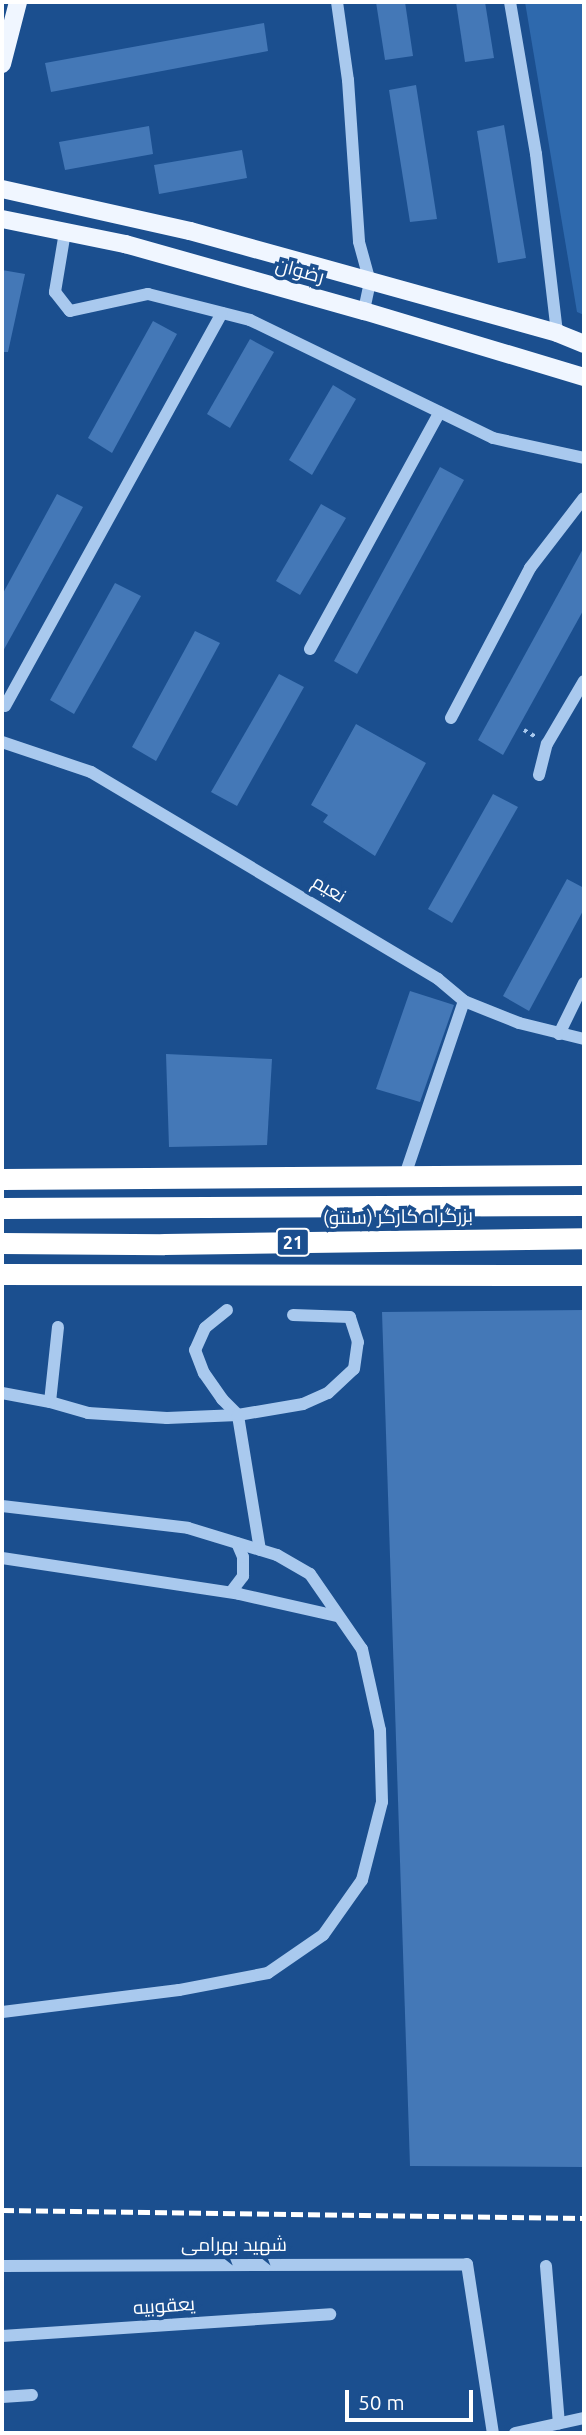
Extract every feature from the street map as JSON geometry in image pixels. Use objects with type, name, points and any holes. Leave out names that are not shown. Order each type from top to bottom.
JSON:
[{"type":"highway","points":[[2,1179],[584,1175]]},
{"type":"highway","name":"بزرگراه کارگر (سنتو)","points":[[2,1208],[584,1205]]},
{"type":"highway","name":"بزرگراه کارگر (سنتو)","points":[[2,1243],[164,1244],[584,1238]]},
{"type":"highway","points":[[2,1274],[387,1277],[584,1275]]},
{"type":"main road","points":[[2,64],[18,2]]},
{"type":"main road","name":"رضوان","points":[[2,189],[190,232],[557,333],[584,344]]},
{"type":"main road","name":"رضوان","points":[[2,219],[125,244],[364,311],[584,377]]},
{"type":"street","points":[[337,2],[348,80],[359,242],[370,282],[364,311]]},
{"type":"street","points":[[510,2],[536,154],[557,333]]},
{"type":"street","points":[[65,232],[55,292],[70,311],[148,295],[250,320],[493,438],[584,458]]},
{"type":"street","points":[[5,706],[222,313]]},
{"type":"street","points":[[310,649],[440,412]]},
{"type":"street","points":[[451,718],[530,568],[584,498]]},
{"type":"street","points":[[539,775],[547,744],[584,681]]},
{"type":"street","name":"نعیم","points":[[2,743],[91,772],[416,965],[464,1001]]},
{"type":"street","points":[[559,1034],[584,983]]},
{"type":"street","points":[[405,1175],[464,1001],[559,1034],[584,1039]]},
{"type":"street","points":[[227,1310],[205,1328],[195,1350],[204,1373],[222,1399],[238,1415],[260,1550]]},
{"type":"street","points":[[2,1392],[88,1413],[167,1419],[238,1415],[303,1404],[328,1393],[354,1369],[358,1342],[350,1317],[293,1315]]},
{"type":"street","points":[[50,1402],[58,1327]]},
{"type":"street","points":[[2,1506],[188,1528],[277,1555],[310,1574],[362,1649],[380,1730],[382,1802],[362,1880],[323,1935],[268,1973],[179,1990],[2,2012]]},
{"type":"street","points":[[230,1592],[243,1576],[243,1557],[237,1543]]},
{"type":"street","points":[[2,1558],[230,1592],[337,1616]]},
{"type":"street","name":"شهید بهرامی","points":[[2,2266],[467,2263],[493,2433]]},
{"type":"street","points":[[546,2266],[559,2423]]},
{"type":"street","name":"یعقوبیه","points":[[2,2336],[330,2314]]},
{"type":"street","points":[[2,2397],[32,2395]]},
{"type":"street","points":[[515,2433],[584,2418]]},
{"type":"shaded area","points":[[525,2],[584,2],[584,315],[577,312]]},
{"type":"building","points":[[376,2],[405,2],[413,56],[385,60]]},
{"type":"building","points":[[456,2],[485,2],[494,58],[465,62]]},
{"type":"building","points":[[264,23],[268,51],[51,92],[45,63]]},
{"type":"building","points":[[416,85],[437,219],[410,222],[389,90]]},
{"type":"building","points":[[504,125],[526,258],[498,263],[477,131]]},
{"type":"building","points":[[149,126],[153,154],[65,170],[59,142]]},
{"type":"building","points":[[242,150],[247,178],[159,194],[154,165]]},
{"type":"building","points":[[2,270],[25,274],[8,352],[2,352]]},
{"type":"building","points":[[153,321],[177,334],[112,453],[88,438]]},
{"type":"building","points":[[250,339],[274,352],[230,428],[207,414]]},
{"type":"building","points":[[333,385],[356,399],[312,475],[289,460]]},
{"type":"building","points":[[440,467],[464,480],[357,674],[334,661]]},
{"type":"building","points":[[57,494],[83,507],[2,653],[2,595]]},
{"type":"building","points":[[321,504],[346,518],[300,595],[276,581]]},
{"type":"building","points":[[584,547],[584,609],[503,755],[478,740]]},
{"type":"building","points":[[115,583],[141,596],[74,714],[50,700]]},
{"type":"building","points":[[195,631],[220,643],[156,761],[132,747]]},
{"type":"building","points":[[279,674],[304,687],[237,806],[211,792]]},
{"type":"building","points":[[356,724],[426,763],[375,856],[323,822],[328,815],[311,805]]},
{"type":"building","points":[[493,794],[518,807],[452,923],[428,909]]},
{"type":"building","points":[[567,879],[584,888],[584,909],[529,1011],[503,996]]},
{"type":"building","points":[[410,991],[454,1005],[420,1102],[376,1089]]},
{"type":"building","points":[[166,1054],[272,1059],[267,1145],[169,1147]]},
{"type":"building","points":[[584,1310],[584,2167],[410,2166],[382,1312]]},
{"type":"railway","points":[[2,2210],[584,2218]]}]
